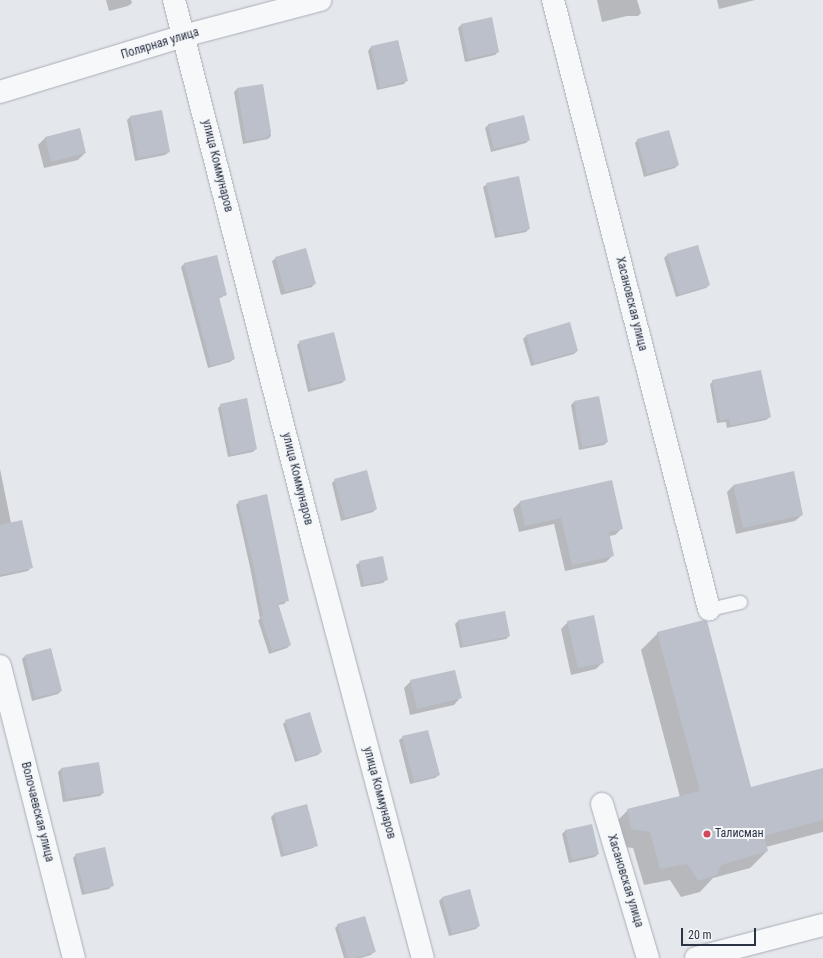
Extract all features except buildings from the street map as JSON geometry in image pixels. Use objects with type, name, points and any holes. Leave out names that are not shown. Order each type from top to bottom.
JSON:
[{"type":"street","name":"улица Коммунаров","points":[[174,0],[311,534],[423,958]]},
{"type":"street","name":"Полярная улица","points":[[0,92],[183,36],[320,0]]},
{"type":"street","name":"Хасановская улица","points":[[553,0],[709,609]]},
{"type":"street","name":"Волочаевская улица","points":[[0,666],[74,958]]},
{"type":"street","name":"Хасановская улица","points":[[602,804],[648,958]]},
{"type":"street","points":[[696,958],[718,955],[823,925]]},
{"type":"lane","points":[[709,609],[740,602]]},
{"type":"place","name":"Талисман","points":[[707,834]]}]
